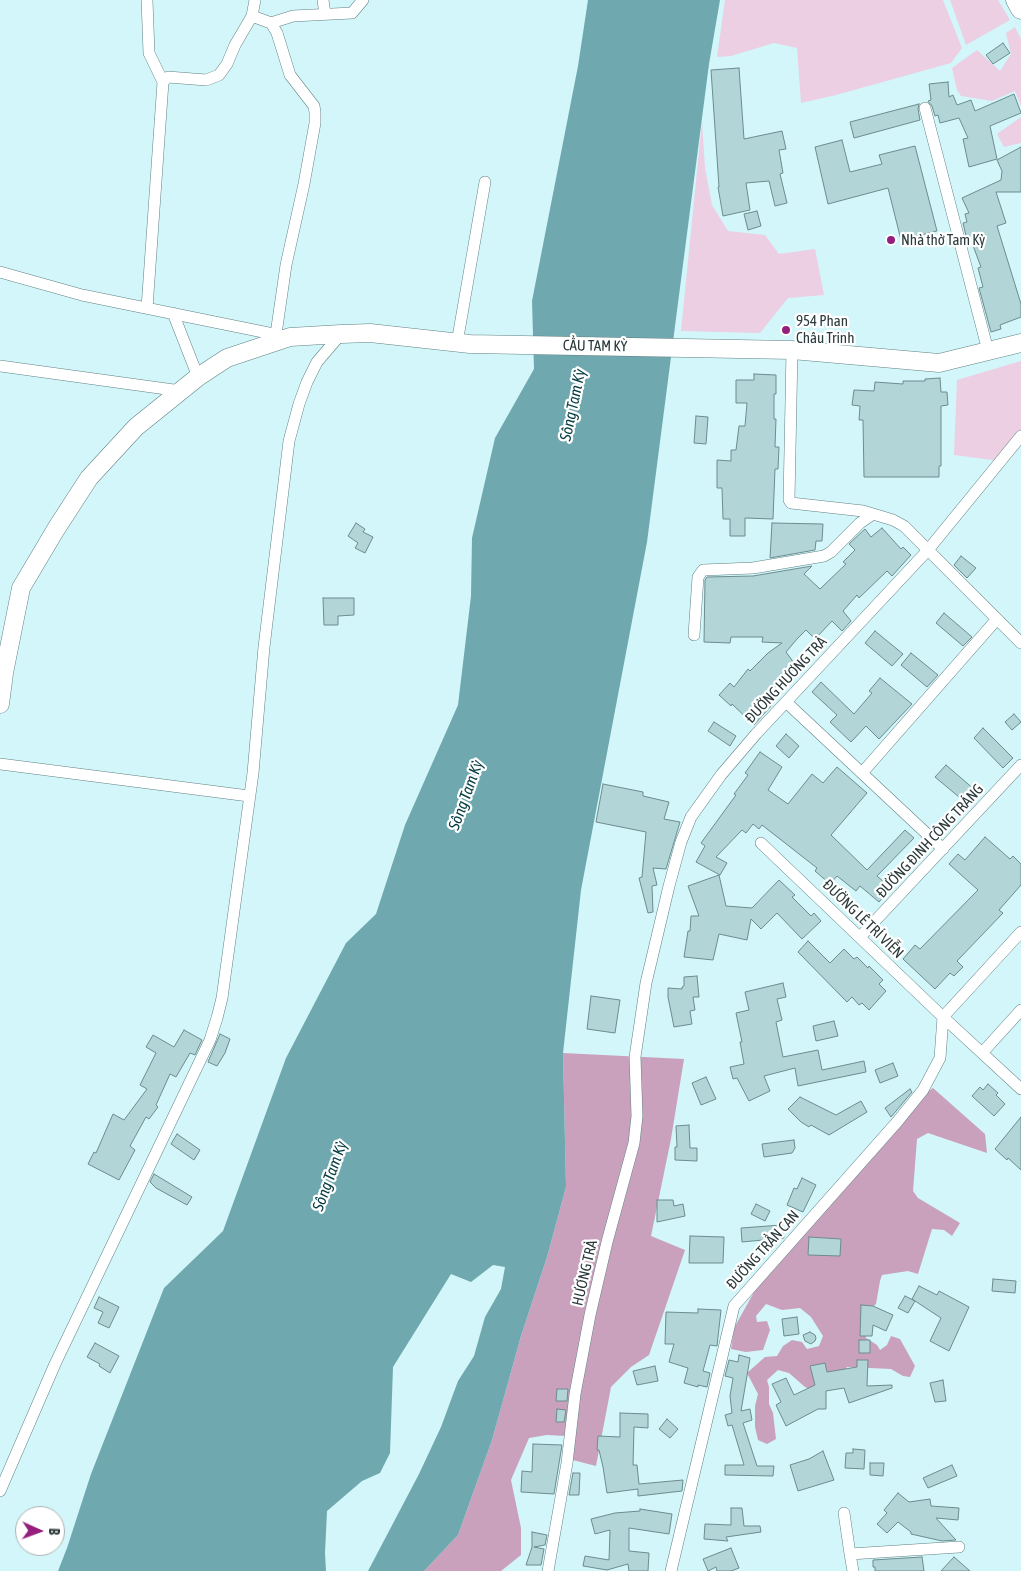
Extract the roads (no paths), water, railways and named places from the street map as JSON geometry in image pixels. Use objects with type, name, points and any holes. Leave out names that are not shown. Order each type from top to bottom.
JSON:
[{"type":"highway","points":[[1016,0],[1021,9]]},
{"type":"main road","name":"CẦU TAM KỲ","points":[[0,704],[4,673],[21,588],[89,478],[136,427],[198,377],[227,358],[283,336],[370,333],[463,344],[792,350],[939,363],[1021,343]]},
{"type":"street","points":[[147,0],[149,53],[163,82],[147,308]]},
{"type":"street","points":[[163,82],[168,76],[206,80],[219,75],[227,64],[235,45],[252,16],[255,0]]},
{"type":"street","points":[[323,0],[325,14]]},
{"type":"street","points":[[252,16],[271,23],[293,16],[352,13],[363,0]]},
{"type":"street","points":[[0,272],[82,295],[283,336],[286,265],[316,123],[314,106],[290,75],[277,33],[271,23]]},
{"type":"street","points":[[925,108],[988,350]]},
{"type":"street","points":[[463,344],[486,182]]},
{"type":"street","points":[[173,313],[198,377]]},
{"type":"street","points":[[0,1491],[55,1364],[210,1040],[222,998],[253,773],[264,647],[288,441],[307,382],[317,362],[341,334]]},
{"type":"street","points":[[792,350],[789,500],[793,505],[832,507],[872,514],[893,520],[904,526],[1021,643]]},
{"type":"street","points":[[0,366],[181,391]]},
{"type":"street","name":"ĐƯỜNG HƯƠNG TRÀ","points":[[646,983],[669,886],[681,842],[691,817],[721,775],[786,702],[928,550],[1021,436]]},
{"type":"street","points":[[694,635],[698,577],[703,570],[753,568],[824,556],[831,552],[860,523],[872,514]]},
{"type":"street","points":[[862,773],[998,619]]},
{"type":"street","points":[[786,702],[943,849]]},
{"type":"street","points":[[0,764],[249,796]]},
{"type":"street","name":"ĐƯỜNG ĐINH CÔNG TRÁNG","points":[[860,938],[1021,765]]},
{"type":"street","name":"ĐƯỜNG LÊ TRÍ VIỄN","points":[[762,842],[860,938],[1021,1089]]},
{"type":"street","points":[[943,1017],[1021,932]]},
{"type":"street","name":"HƯƠNG TRÀ","points":[[548,1571],[567,1463],[575,1394],[590,1315],[635,1137],[637,1116],[635,1057],[646,983]]},
{"type":"street","points":[[982,1053],[1021,1010]]},
{"type":"street","name":"ĐƯỜNG TRẦN CAN","points":[[671,1571],[734,1306],[897,1122],[923,1090],[940,1058],[943,1017]]},
{"type":"street","points":[[844,1512],[853,1571]]},
{"type":"street","points":[[850,1554],[958,1547]]},
{"type":"water","name":"Sông Tam Kỳ","points":[[588,0],[720,0],[709,64],[647,542],[581,890],[563,1053],[566,1187],[492,1440],[458,1535],[424,1571],[368,1571],[419,1474],[441,1427],[458,1381],[474,1356],[485,1317],[501,1289],[505,1267],[493,1265],[471,1282],[451,1274],[393,1367],[390,1453],[380,1473],[362,1481],[327,1511],[326,1571],[58,1571],[65,1556],[91,1474],[164,1288],[223,1231],[286,1058],[346,943],[376,914],[405,825],[458,705],[471,596],[472,538],[495,438],[534,369],[532,301],[578,66]]},
{"type":"place","name":"Nhà thờ Tam Kỳ","points":[[891,240]]},
{"type":"place","name":"954 Phan Châu Trinh","points":[[786,330]]}]
